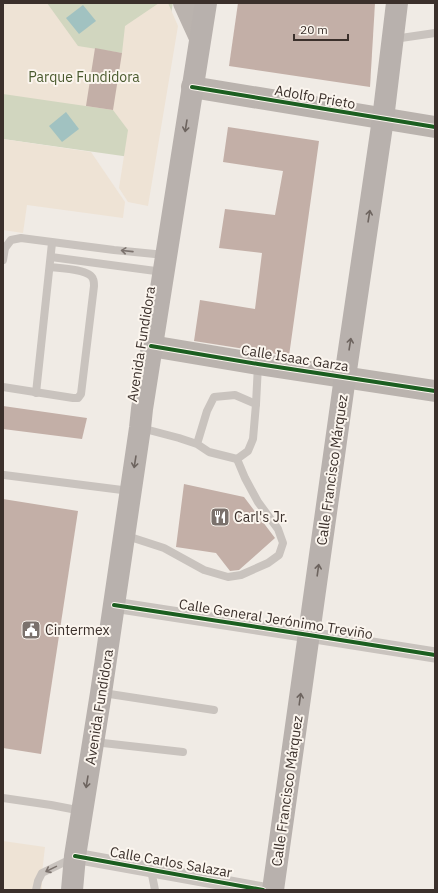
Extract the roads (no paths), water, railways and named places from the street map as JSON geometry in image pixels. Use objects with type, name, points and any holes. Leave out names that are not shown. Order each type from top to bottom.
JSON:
[{"type":"main road","name":"Avenida Fundidora","points":[[72,890],[75,856],[94,742],[151,346],[206,3]]},
{"type":"main road","name":"Calle Francisco Márquez","points":[[273,890],[383,119],[397,3]]},
{"type":"street","points":[[184,3],[200,38]]},
{"type":"street","name":"Adolfo Prieto","points":[[192,87],[435,127]]},
{"type":"street","name":"Calle Isaac Garza","points":[[151,346],[435,391]]},
{"type":"street","name":"Calle General Jerónimo Treviño","points":[[114,605],[435,655]]},
{"type":"street","name":"Calle Carlos Salazar","points":[[75,856],[263,890]]},
{"type":"lane","points":[[393,40],[435,33]]},
{"type":"lane","points":[[3,260],[5,248],[11,240],[21,238],[164,264]]},
{"type":"lane","points":[[36,393],[52,243]]},
{"type":"lane","points":[[51,257],[164,264]]},
{"type":"lane","points":[[3,387],[73,398],[78,398],[81,394],[94,286],[93,279],[89,274],[81,271],[50,267]]},
{"type":"lane","points":[[237,459],[248,451],[253,439],[258,364]]},
{"type":"lane","points":[[197,444],[207,411],[214,397],[235,395],[256,404]]},
{"type":"lane","points":[[140,428],[179,438],[197,444],[209,452],[237,459]]},
{"type":"lane","points":[[124,535],[164,548],[204,570],[228,577],[241,574],[268,563],[279,555],[283,543],[278,529],[258,502],[237,459]]},
{"type":"lane","points":[[4,474],[130,492]]},
{"type":"lane","points":[[101,693],[214,710]]},
{"type":"lane","points":[[94,742],[183,752]]},
{"type":"lane","points":[[3,798],[83,811]]},
{"type":"lane","points":[[36,890],[42,873],[75,856]]},
{"type":"lane","points":[[151,870],[156,890]]},
{"type":"water","points":[[83,5],[96,21],[79,34],[66,18]]},
{"type":"water","points":[[66,112],[79,129],[62,142],[49,126]]},
{"type":"place","name":"Carl's Jr.","points":[[220,517]]},
{"type":"place","name":"Cintermex","points":[[31,630]]},
{"type":"park label","name":"Parque Fundidora","points":[[84,77]]}]
